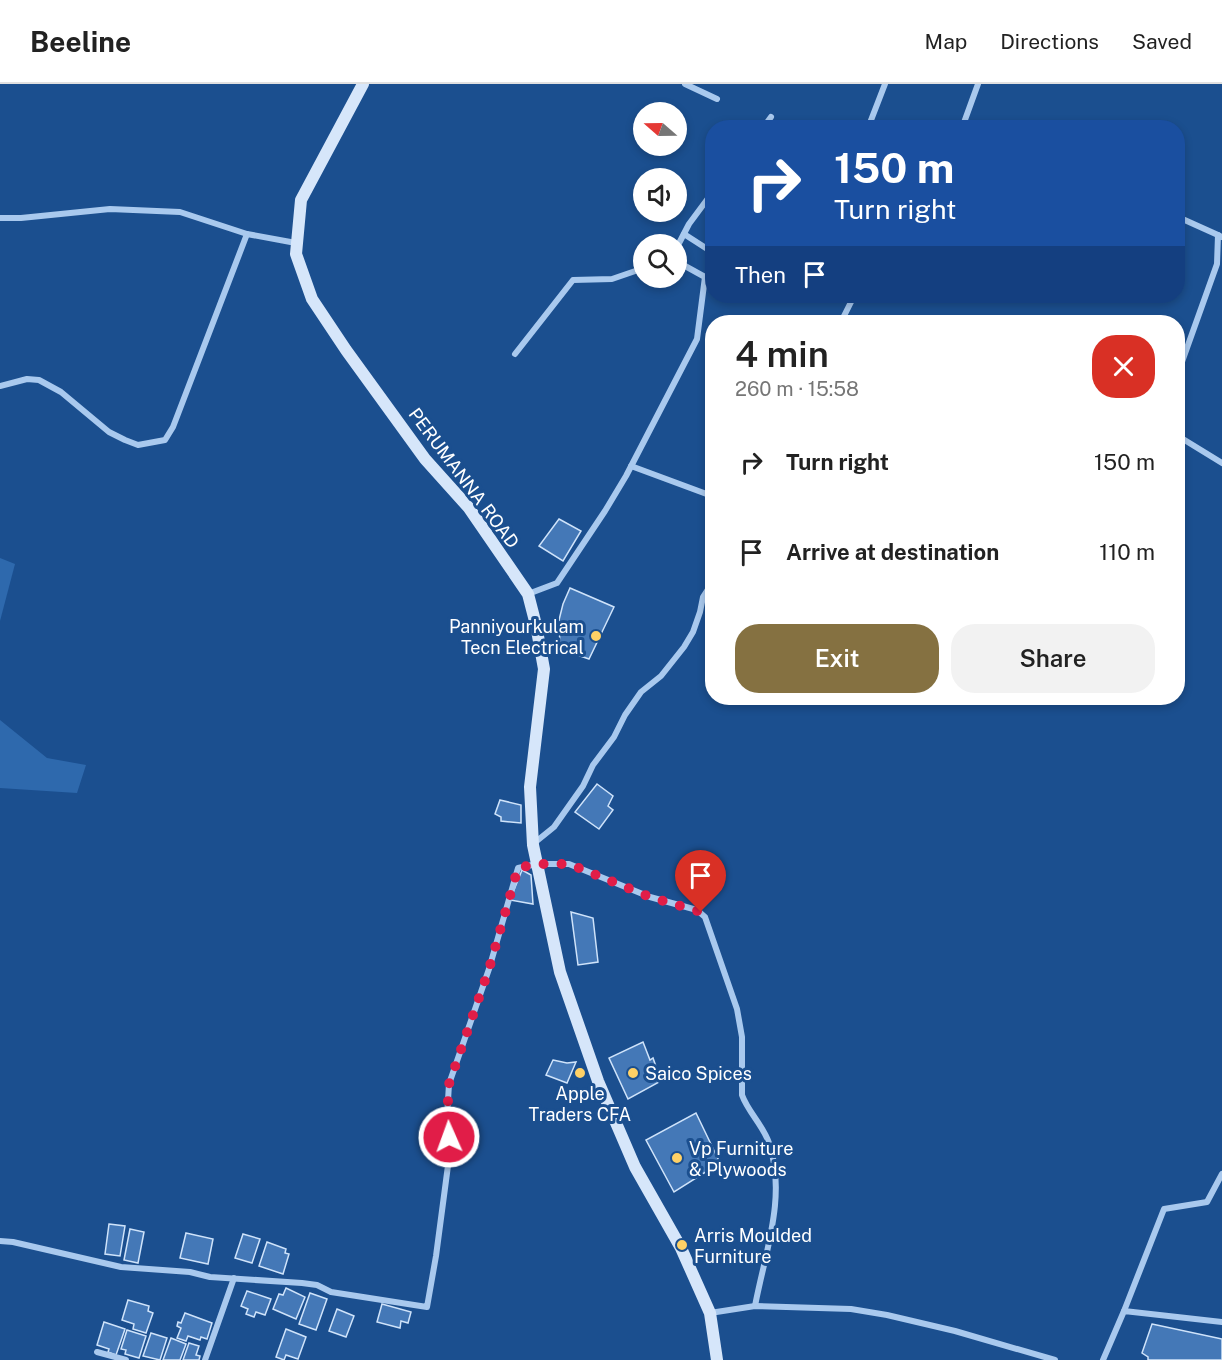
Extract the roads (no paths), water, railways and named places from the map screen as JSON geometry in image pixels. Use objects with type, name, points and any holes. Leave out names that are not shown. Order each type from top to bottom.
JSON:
[{"type":"main road","name":"PERUMANNA ROAD","points":[[363,84],[301,200],[296,254],[312,299],[414,444],[469,508],[528,594],[544,669],[530,787],[533,845],[560,972],[597,1081],[635,1167],[681,1248],[710,1313],[717,1360]]},
{"type":"street","points":[[685,84],[717,99]]},
{"type":"street","points":[[871,120],[885,84]]},
{"type":"street","points":[[965,120],[978,84]]},
{"type":"street","points":[[684,234],[705,202]]},
{"type":"street","points":[[0,218],[21,218],[110,208],[180,212],[247,234],[296,243]]},
{"type":"street","points":[[1185,221],[1220,236],[1217,264],[1185,353]]},
{"type":"street","points":[[0,386],[27,378],[39,380],[61,392],[109,432],[125,440],[138,445],[165,440],[173,428],[247,234]]},
{"type":"street","points":[[687,236],[705,248]]},
{"type":"street","points":[[528,594],[557,583],[605,511],[697,339],[705,277],[687,267]]},
{"type":"street","points":[[515,354],[573,280],[612,279],[633,272]]},
{"type":"street","points":[[1185,440],[1222,464]]},
{"type":"street","points":[[631,466],[705,493]]},
{"type":"street","points":[[533,845],[554,827],[583,786],[593,765],[614,737],[625,715],[641,692],[661,676],[684,647],[693,632],[705,594]]},
{"type":"street","points":[[0,1241],[13,1242],[121,1268],[302,1282],[317,1285],[331,1292],[427,1307],[449,1158],[447,1117],[449,1084],[489,969],[518,868],[537,864],[569,864],[650,897],[697,910],[705,917],[737,1009],[742,1037],[742,1095],[745,1104],[768,1139],[775,1161],[777,1178],[771,1236],[755,1306]]},
{"type":"street","points":[[1103,1360],[1164,1209],[1207,1202],[1222,1174]]},
{"type":"street","points":[[205,1360],[234,1278]]},
{"type":"street","points":[[710,1313],[755,1306],[850,1309],[955,1331],[1055,1360]]},
{"type":"street","points":[[1124,1311],[1222,1322]]},
{"type":"street","points":[[97,1352],[126,1360]]},
{"type":"place","name":"Panniyourkulam Tecn Electrical","points":[[596,636]]},
{"type":"place","name":"Apple Traders CFA","points":[[580,1073]]},
{"type":"place","name":"Saico Spices","points":[[633,1073]]},
{"type":"place","name":"Vp Furniture & Plywoods","points":[[677,1158]]},
{"type":"place","name":"Arris Moulded Furniture","points":[[682,1245]]}]
